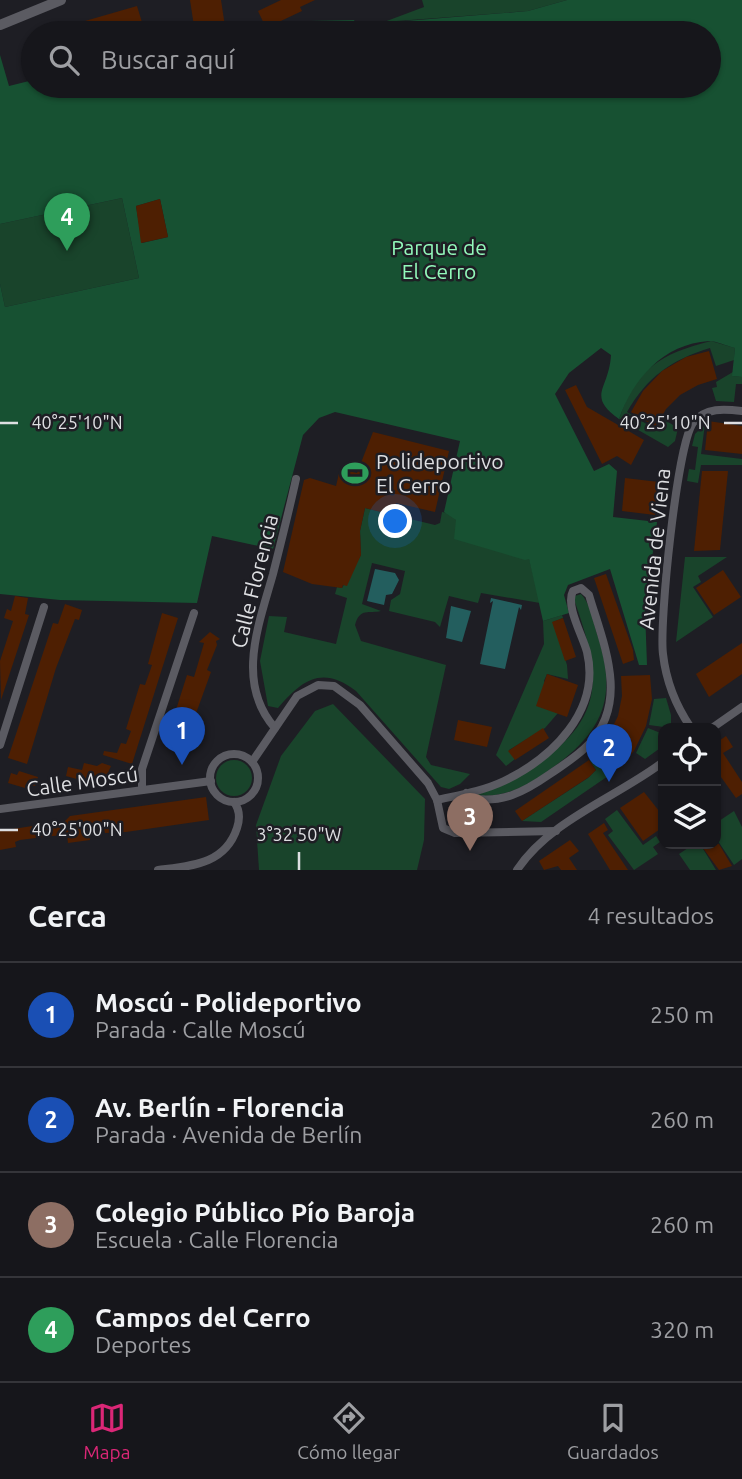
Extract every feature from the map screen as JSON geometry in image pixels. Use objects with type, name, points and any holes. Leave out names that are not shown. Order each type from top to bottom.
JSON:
[{"type":"street","points":[[0,25],[61,0]]},
{"type":"street","name":"Avenida de Viena","points":[[688,723],[669,684],[662,651],[680,466],[687,433],[700,416],[714,410],[742,411]]},
{"type":"street","name":"Calle Florencia","points":[[275,728],[266,718],[256,694],[253,648],[296,479]]},
{"type":"street","points":[[437,800],[506,780],[556,746],[573,727],[587,696],[589,674],[586,648],[570,600],[573,591],[581,588],[589,595],[611,669],[610,702],[591,743],[527,790],[498,799],[470,798],[466,793]]},
{"type":"street","points":[[0,745],[44,607]]},
{"type":"street","points":[[142,790],[142,769],[194,613]]},
{"type":"street","points":[[252,762],[303,691],[318,685],[334,686],[360,705],[428,783],[437,800],[439,822],[443,828],[455,833],[556,831]]},
{"type":"street","points":[[719,723],[742,707]]},
{"type":"street","points":[[158,870],[195,866],[220,854],[227,847],[238,825],[238,807],[234,802],[219,796],[211,781],[214,766],[222,757],[238,754],[252,762],[257,773],[256,788],[246,799],[234,802]]},
{"type":"street","points":[[517,870],[529,854],[556,831],[658,765]]},
{"type":"street","name":"Calle Moscú","points":[[0,809],[211,781]]},
{"type":"shaded area","points":[[422,0],[567,0],[528,11],[387,21],[424,7]]},
{"type":"shaded area","points":[[122,198],[139,278],[5,307],[0,284],[0,224]]},
{"type":"shaded area","points":[[711,341],[735,348],[734,360],[716,366],[710,348],[683,358],[661,371],[643,389],[627,412],[656,430],[663,419],[678,428],[675,441],[668,447],[619,419],[634,387],[653,366],[678,351]]},
{"type":"shaded area","points":[[733,372],[733,376],[742,377],[742,384],[736,384],[734,402],[716,401],[712,388],[717,387],[716,382]]},
{"type":"shaded area","points":[[705,424],[701,454],[742,459],[742,465],[701,465],[698,483],[687,481],[689,469],[695,470],[698,447],[692,446],[695,434]]},
{"type":"shaded area","points":[[365,508],[435,525],[440,523],[442,512],[452,514],[456,520],[529,558],[540,603],[481,593],[478,603],[449,596],[440,627],[435,622],[389,611],[391,600],[400,594],[405,571],[372,563],[362,604],[381,611],[362,613],[357,619],[355,625],[361,641],[446,665],[426,757],[431,765],[470,774],[460,784],[449,789],[441,787],[356,691],[344,683],[333,679],[313,679],[304,683],[278,708],[268,706],[260,661],[269,616],[287,617],[284,632],[336,644],[347,598],[335,594],[337,587],[342,588],[361,555],[360,531]]},
{"type":"shaded area","points":[[685,557],[727,557],[698,576],[701,582],[693,587],[713,617],[676,642]]},
{"type":"shaded area","points":[[375,569],[395,573],[399,580],[392,594],[386,595],[384,605],[367,601]]},
{"type":"shaded area","points":[[581,594],[591,612],[606,676],[606,694],[595,726],[570,754],[534,780],[508,792],[478,796],[478,793],[510,781],[540,762],[578,727],[592,690],[589,650],[575,602],[575,596]]},
{"type":"shaded area","points":[[491,598],[522,605],[521,610],[519,607],[505,669],[480,664],[493,601],[490,603]]},
{"type":"shaded area","points":[[451,606],[471,611],[462,642],[446,638]]},
{"type":"shaded area","points":[[562,615],[563,618],[553,622],[567,665],[568,679],[547,674],[544,681],[558,713],[545,728],[509,750],[515,759],[506,766],[496,755],[544,644],[543,621]]},
{"type":"shaded area","points":[[666,698],[671,723],[649,725],[654,699]]},
{"type":"shaded area","points":[[333,704],[425,799],[424,840],[417,870],[259,870],[256,825],[281,756],[315,711]]},
{"type":"shaded area","points":[[648,728],[658,732],[658,750],[645,759],[636,753]]},
{"type":"shaded area","points":[[596,757],[614,772],[541,822],[522,821],[588,778],[596,770],[590,761]]},
{"type":"shaded area","points":[[234,760],[247,765],[252,778],[247,791],[234,796],[221,791],[216,778],[221,765]]},
{"type":"shaded area","points":[[617,810],[643,845],[656,836],[658,843],[653,847],[658,854],[634,870],[608,835],[613,831],[605,819]]},
{"type":"shaded area","points":[[734,811],[742,827],[742,859],[734,865],[721,846],[721,820]]},
{"type":"shaded area","points":[[686,849],[703,849],[716,870],[690,870],[679,854]]},
{"type":"green space","name":"Parque de El Cerro","points":[[567,0],[742,0],[742,377],[732,376],[735,348],[712,341],[692,344],[664,356],[652,366],[632,390],[619,419],[609,411],[601,397],[611,355],[601,348],[569,373],[555,394],[594,471],[609,464],[617,471],[613,517],[657,522],[645,610],[647,665],[639,665],[610,569],[568,585],[564,595],[569,613],[543,621],[529,559],[454,539],[456,520],[444,512],[460,441],[335,412],[319,418],[303,435],[273,549],[212,536],[197,603],[60,600],[0,594],[0,284],[5,307],[139,278],[122,198],[0,224],[0,55],[9,86],[21,83],[21,98],[721,98],[721,21],[405,21],[528,11]],"holes":[[[160,199],[168,237],[142,243],[136,206]]]},
{"type":"building","points":[[190,0],[221,0],[224,21],[193,21]]},
{"type":"building","points":[[281,0],[315,0],[300,7],[302,11],[281,21],[263,21],[258,11]]},
{"type":"building","points":[[137,6],[142,21],[85,21]]},
{"type":"building","points":[[160,199],[168,237],[141,243],[136,206]]},
{"type":"building","points":[[709,351],[717,379],[680,395],[666,409],[656,427],[631,412],[643,391],[662,371],[686,357]]},
{"type":"building","points":[[576,385],[587,407],[644,440],[631,465],[617,456],[602,464],[565,390]]},
{"type":"building","points":[[708,421],[742,426],[742,454],[705,450]]},
{"type":"building","points":[[373,432],[449,451],[435,512],[396,503],[393,515],[365,508],[360,531],[361,555],[347,586],[343,585],[342,588],[312,584],[283,572],[304,480],[310,478],[336,486],[340,469],[357,473]]},
{"type":"building","points":[[702,471],[728,471],[720,550],[694,551]]},
{"type":"building","points":[[625,478],[659,482],[655,515],[622,511]]},
{"type":"building","points":[[723,570],[741,597],[714,615],[696,588]]},
{"type":"building","points":[[606,574],[633,650],[634,660],[623,664],[594,578]]},
{"type":"building","points":[[15,596],[28,598],[25,614],[29,615],[1,700],[0,661],[13,621],[4,618],[7,609],[11,611]]},
{"type":"building","points":[[65,604],[82,610],[79,620],[75,619],[56,668],[27,764],[8,758],[53,623],[58,624]]},
{"type":"building","points":[[162,613],[178,618],[132,764],[103,755],[104,751],[117,753],[121,743],[126,744],[131,731],[126,729],[140,684],[145,685],[152,665],[148,664]]},
{"type":"building","points":[[563,618],[576,657],[565,661],[552,622]]},
{"type":"building","points":[[210,632],[220,639],[216,641],[217,645],[207,670],[211,672],[186,741],[168,735],[187,675],[194,677],[204,643],[199,642]]},
{"type":"building","points":[[742,643],[742,674],[709,697],[696,674]]},
{"type":"building","points":[[547,674],[578,685],[567,717],[536,706]]},
{"type":"building","points":[[650,675],[652,699],[646,726],[634,751],[618,769],[596,749],[609,734],[618,716],[622,696],[621,676]]},
{"type":"building","points":[[458,720],[492,727],[487,747],[454,740]]},
{"type":"building","points":[[543,728],[549,738],[515,760],[508,751]]},
{"type":"building","points":[[726,736],[733,747],[723,753],[742,782],[742,794],[736,798],[721,777],[721,740]]},
{"type":"building","points":[[589,760],[596,770],[589,777],[522,821],[515,811]]},
{"type":"building","points":[[84,763],[111,766],[107,775],[98,774],[97,777],[80,780],[66,776],[68,767],[82,770]]},
{"type":"building","points":[[19,771],[38,777],[35,786],[26,784],[25,788],[8,783],[11,773],[17,775]]},
{"type":"building","points":[[644,792],[658,810],[658,830],[643,841],[620,808]]},
{"type":"building","points":[[206,797],[209,820],[126,832],[105,833],[104,828],[88,830],[90,840],[68,843],[67,835],[52,836],[20,840],[15,842],[16,847],[0,850],[0,831],[65,821],[70,816]]},
{"type":"building","points":[[604,823],[608,830],[603,833],[628,870],[610,870],[588,834]]},
{"type":"building","points":[[570,840],[579,851],[569,858],[577,870],[561,870],[558,866],[544,870],[539,861]]},
{"type":"building","points":[[721,847],[732,866],[719,870],[704,849]]},
{"type":"place","name":"Campos del Cerro","points":[[67,251]]},
{"type":"place","name":"Polideportivo El Cerro","points":[[355,473]]},
{"type":"place","name":"Moscú - Polideportivo","points":[[182,765]]},
{"type":"place","name":"Av. Berlín - Florencia","points":[[609,782]]},
{"type":"place","name":"Colegio Público Pío Baroja","points":[[470,851]]}]
